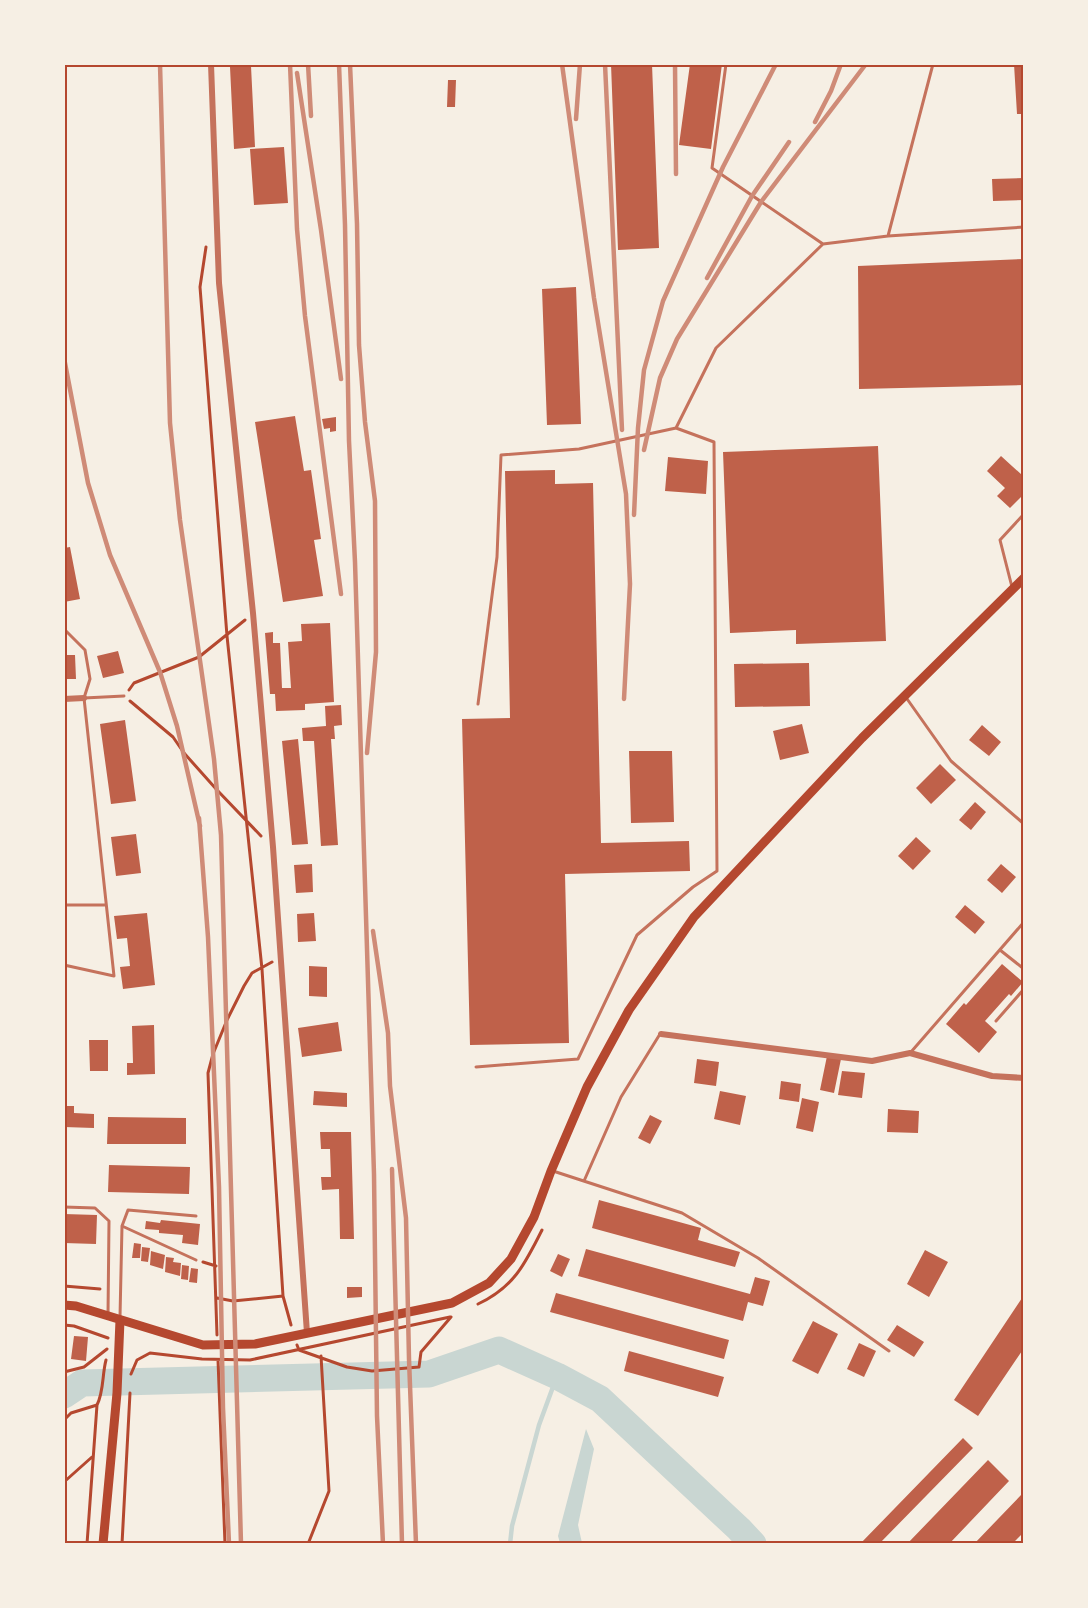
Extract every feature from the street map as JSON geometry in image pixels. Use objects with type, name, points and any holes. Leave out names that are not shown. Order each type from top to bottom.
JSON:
[{"type":"main road","points":[[64,1305],[76,1306],[203,1344],[255,1344],[452,1303],[489,1283],[511,1259],[534,1217],[587,1087],[629,1010],[694,916],[862,738],[1023,578]]},
{"type":"main road","points":[[103,1544],[117,1393],[120,1320]]},
{"type":"street","points":[[211,64],[219,283],[253,613],[273,848],[307,1333]]},
{"type":"street","points":[[64,699],[84,698]]},
{"type":"street","points":[[661,1034],[872,1061],[910,1053],[992,1076],[1023,1078]]},
{"type":"lane","points":[[726,64],[712,168],[823,244]]},
{"type":"lane","points":[[888,236],[933,64]]},
{"type":"lane","points":[[676,428],[716,348],[823,244],[888,236],[1023,227]]},
{"type":"lane","points":[[476,1067],[578,1059],[637,935],[693,887],[717,871],[714,442],[676,428],[579,448],[501,455],[497,557],[478,704]]},
{"type":"lane","points":[[1012,589],[1000,540],[1023,514]]},
{"type":"lane","points":[[64,629],[85,650],[90,679],[84,698],[114,976],[64,965]]},
{"type":"lane","points":[[84,698],[124,696]]},
{"type":"lane","points":[[905,696],[951,761],[1023,824]]},
{"type":"lane","points":[[64,905],[106,905]]},
{"type":"lane","points":[[910,1053],[1023,922]]},
{"type":"lane","points":[[1000,950],[1023,969]]},
{"type":"lane","points":[[996,1021],[1023,989]]},
{"type":"lane","points":[[584,1181],[621,1096],[661,1034]]},
{"type":"lane","points":[[551,1171],[682,1213],[758,1257],[889,1351]]},
{"type":"lane","points":[[64,1208],[95,1208],[109,1221],[108,1316]]},
{"type":"lane","points":[[120,1320],[122,1226],[128,1210],[196,1216]]},
{"type":"lane","points":[[122,1226],[196,1260]]},
{"type":"path","points":[[206,246],[200,287],[227,636],[262,969],[283,1296],[299,1350],[347,1367],[372,1371],[419,1367],[421,1352],[451,1317]]},
{"type":"path","points":[[253,613],[199,657],[134,682],[124,696],[173,737],[184,753],[273,848]]},
{"type":"path","points":[[218,1338],[208,1073],[227,1020],[252,973],[281,956]]},
{"type":"path","points":[[64,1286],[107,1290]]},
{"type":"path","points":[[217,1298],[233,1301],[283,1296]]},
{"type":"path","points":[[64,1325],[74,1326],[109,1339]]},
{"type":"path","points":[[64,1372],[84,1367],[109,1347]]},
{"type":"path","points":[[218,1349],[225,1544]]},
{"type":"path","points":[[131,1373],[137,1360],[150,1353]]},
{"type":"path","points":[[308,1544],[329,1491],[321,1356]]},
{"type":"path","points":[[87,1544],[97,1406],[102,1396],[103,1371]]},
{"type":"path","points":[[122,1544],[130,1394]]},
{"type":"path","points":[[64,1420],[71,1413],[97,1406]]},
{"type":"path","points":[[64,1482],[93,1457]]},
{"type":"shaded area","points":[[586,1429],[594,1449],[578,1525],[582,1543],[560,1543],[558,1536]]},
{"type":"building","points":[[611,64],[652,64],[659,248],[618,250]]},
{"type":"building","points":[[690,64],[722,64],[711,149],[679,145]]},
{"type":"building","points":[[1014,64],[1024,64],[1024,114],[1017,114]]},
{"type":"building","points":[[251,66],[255,147],[234,149],[230,67]]},
{"type":"building","points":[[448,80],[456,80],[455,107],[447,107]]},
{"type":"building","points":[[284,147],[288,203],[254,205],[250,149]]},
{"type":"building","points":[[1024,178],[1024,200],[993,201],[992,179]]},
{"type":"building","points":[[1024,259],[1024,385],[859,389],[858,266]]},
{"type":"building","points":[[576,287],[581,424],[547,425],[542,289]]},
{"type":"building","points":[[295,416],[304,471],[311,470],[321,539],[314,540],[323,596],[283,602],[255,422]]},
{"type":"building","points":[[336,417],[336,431],[330,432],[330,428],[324,429],[322,419]]},
{"type":"building","points":[[878,446],[886,641],[796,644],[796,630],[730,633],[723,452]]},
{"type":"building","points":[[1001,456],[1022,475],[1024,473],[1024,494],[1010,508],[997,496],[1005,488],[987,471]]},
{"type":"building","points":[[668,457],[708,461],[706,494],[665,491]]},
{"type":"building","points":[[555,470],[555,484],[593,483],[601,843],[689,841],[690,871],[565,874],[569,1043],[470,1045],[462,719],[510,718],[505,471]]},
{"type":"building","points":[[70,547],[80,599],[64,602],[64,548]]},
{"type":"building","points":[[330,623],[334,702],[305,704],[305,710],[276,711],[275,694],[270,694],[265,633],[273,632],[273,643],[280,643],[282,688],[291,688],[288,642],[302,641],[301,624]]},
{"type":"building","points":[[118,651],[124,673],[103,678],[97,656]]},
{"type":"building","points":[[64,655],[75,655],[76,679],[64,679]]},
{"type":"building","points":[[809,663],[810,706],[735,707],[734,664]]},
{"type":"building","points":[[341,705],[342,725],[334,726],[335,739],[331,739],[338,845],[321,846],[314,741],[303,741],[302,728],[326,726],[325,706]]},
{"type":"building","points":[[125,720],[136,801],[111,804],[100,724]]},
{"type":"building","points":[[802,724],[809,753],[780,760],[773,731]]},
{"type":"building","points":[[982,725],[1001,742],[989,756],[969,740]]},
{"type":"building","points":[[298,739],[308,844],[292,845],[282,741]]},
{"type":"building","points":[[629,751],[672,751],[674,822],[631,823]]},
{"type":"building","points":[[940,764],[956,780],[931,804],[916,788]]},
{"type":"building","points":[[975,802],[986,812],[971,830],[959,820]]},
{"type":"building","points":[[136,834],[141,873],[116,876],[111,837]]},
{"type":"building","points":[[916,837],[931,851],[913,870],[898,856]]},
{"type":"building","points":[[312,864],[313,892],[296,893],[294,865]]},
{"type":"building","points":[[1001,864],[1016,877],[1002,893],[987,880]]},
{"type":"building","points":[[965,905],[985,922],[975,934],[955,917]]},
{"type":"building","points":[[147,913],[155,985],[123,989],[120,967],[130,966],[127,938],[117,939],[114,916]]},
{"type":"building","points":[[314,913],[316,941],[298,942],[297,914]]},
{"type":"building","points":[[1002,964],[1023,982],[985,1021],[997,1032],[979,1053],[946,1024]]},
{"type":"building","points":[[309,966],[327,967],[327,997],[309,996]]},
{"type":"building","points":[[338,1022],[342,1051],[302,1057],[298,1028]]},
{"type":"building","points":[[154,1025],[155,1074],[127,1075],[127,1063],[133,1063],[132,1026]]},
{"type":"building","points":[[89,1040],[108,1040],[108,1071],[90,1071]]},
{"type":"building","points":[[827,1056],[841,1059],[834,1093],[820,1090]]},
{"type":"building","points":[[697,1059],[719,1062],[716,1086],[694,1083]]},
{"type":"building","points":[[842,1071],[865,1073],[862,1098],[838,1095]]},
{"type":"building","points":[[781,1081],[801,1084],[799,1102],[779,1099]]},
{"type":"building","points":[[314,1091],[347,1093],[347,1107],[313,1105]]},
{"type":"building","points":[[720,1091],[746,1096],[740,1125],[714,1119]]},
{"type":"building","points":[[802,1098],[819,1102],[813,1132],[796,1128]]},
{"type":"building","points":[[64,1106],[74,1106],[74,1113],[94,1114],[94,1128],[64,1127]]},
{"type":"building","points":[[888,1109],[919,1111],[918,1133],[887,1132]]},
{"type":"building","points":[[650,1115],[662,1121],[650,1144],[638,1138]]},
{"type":"building","points":[[108,1117],[186,1118],[186,1144],[107,1144]]},
{"type":"building","points":[[320,1132],[351,1132],[354,1239],[340,1239],[339,1189],[322,1190],[321,1177],[331,1177],[330,1149],[321,1149]]},
{"type":"building","points":[[109,1165],[190,1167],[189,1194],[108,1192]]},
{"type":"building","points":[[599,1200],[701,1228],[698,1240],[740,1252],[735,1267],[592,1228]]},
{"type":"building","points":[[64,1214],[97,1215],[96,1244],[64,1243]]},
{"type":"building","points":[[161,1220],[200,1224],[198,1245],[182,1243],[183,1235],[145,1229],[146,1221],[160,1223]]},
{"type":"building","points":[[134,1243],[141,1244],[140,1258],[132,1258]]},
{"type":"building","points":[[142,1247],[150,1248],[148,1262],[141,1261]]},
{"type":"building","points":[[586,1249],[750,1294],[755,1277],[770,1281],[763,1306],[748,1302],[743,1321],[578,1276]]},
{"type":"building","points":[[925,1250],[948,1262],[929,1297],[907,1284]]},
{"type":"building","points":[[151,1251],[165,1255],[163,1269],[150,1265]]},
{"type":"building","points":[[558,1254],[570,1259],[562,1277],[550,1271]]},
{"type":"building","points":[[166,1257],[174,1258],[173,1262],[181,1263],[180,1276],[165,1272]]},
{"type":"building","points":[[182,1265],[189,1266],[188,1280],[181,1279]]},
{"type":"building","points":[[191,1268],[198,1269],[197,1283],[189,1282]]},
{"type":"building","points":[[347,1287],[362,1287],[362,1297],[347,1298]]},
{"type":"building","points":[[556,1293],[729,1340],[724,1359],[550,1312]]},
{"type":"building","points":[[1024,1295],[1024,1348],[978,1416],[954,1400]]},
{"type":"building","points":[[813,1321],[838,1334],[818,1374],[792,1361]]},
{"type":"building","points":[[897,1325],[924,1342],[914,1357],[887,1340]]},
{"type":"building","points":[[74,1336],[88,1337],[86,1361],[71,1359]]},
{"type":"building","points":[[859,1343],[876,1351],[864,1377],[847,1369]]},
{"type":"building","points":[[629,1351],[724,1377],[718,1397],[624,1371]]},
{"type":"building","points":[[963,1438],[973,1448],[879,1544],[860,1544]]},
{"type":"building","points":[[988,1460],[1009,1481],[949,1544],[907,1544]]},
{"type":"building","points":[[1021,1495],[1024,1498],[1024,1532],[1012,1544],[974,1544]]},
{"type":"waterway","points":[[64,1395],[82,1383],[429,1374],[499,1350],[557,1376],[600,1399],[753,1544]]},
{"type":"waterway","points":[[510,1544],[512,1526],[539,1425],[557,1376]]},
{"type":"railway","points":[[160,64],[170,423],[180,520],[214,759],[221,835],[241,1544]]},
{"type":"railway","points":[[290,64],[297,229],[305,316],[341,594]]},
{"type":"railway","points":[[308,64],[311,116]]},
{"type":"railway","points":[[339,64],[349,441],[355,562],[374,1174],[377,1416],[383,1544]]},
{"type":"railway","points":[[350,64],[357,224],[359,345],[365,422],[375,501],[376,652],[367,753]]},
{"type":"railway","points":[[562,64],[594,298],[626,494],[630,584],[624,699]]},
{"type":"railway","points":[[576,119],[580,64]]},
{"type":"railway","points":[[605,64],[622,430]]},
{"type":"railway","points":[[675,64],[676,174]]},
{"type":"railway","points":[[634,515],[638,428],[644,370],[663,301],[723,167],[776,64]]},
{"type":"railway","points":[[815,122],[831,91],[841,64]]},
{"type":"railway","points":[[644,450],[660,378],[677,339],[761,202],[866,64]]},
{"type":"railway","points":[[297,73],[341,379]]},
{"type":"railway","points":[[707,278],[752,196],[789,142]]},
{"type":"railway","points":[[64,358],[88,483],[110,555],[160,672],[177,726],[200,826]]},
{"type":"railway","points":[[199,818],[208,937],[219,1187],[223,1408],[229,1544]]},
{"type":"railway","points":[[373,931],[388,1033],[390,1086],[406,1218],[416,1544]]},
{"type":"railway","points":[[392,1169],[402,1544]]}]
